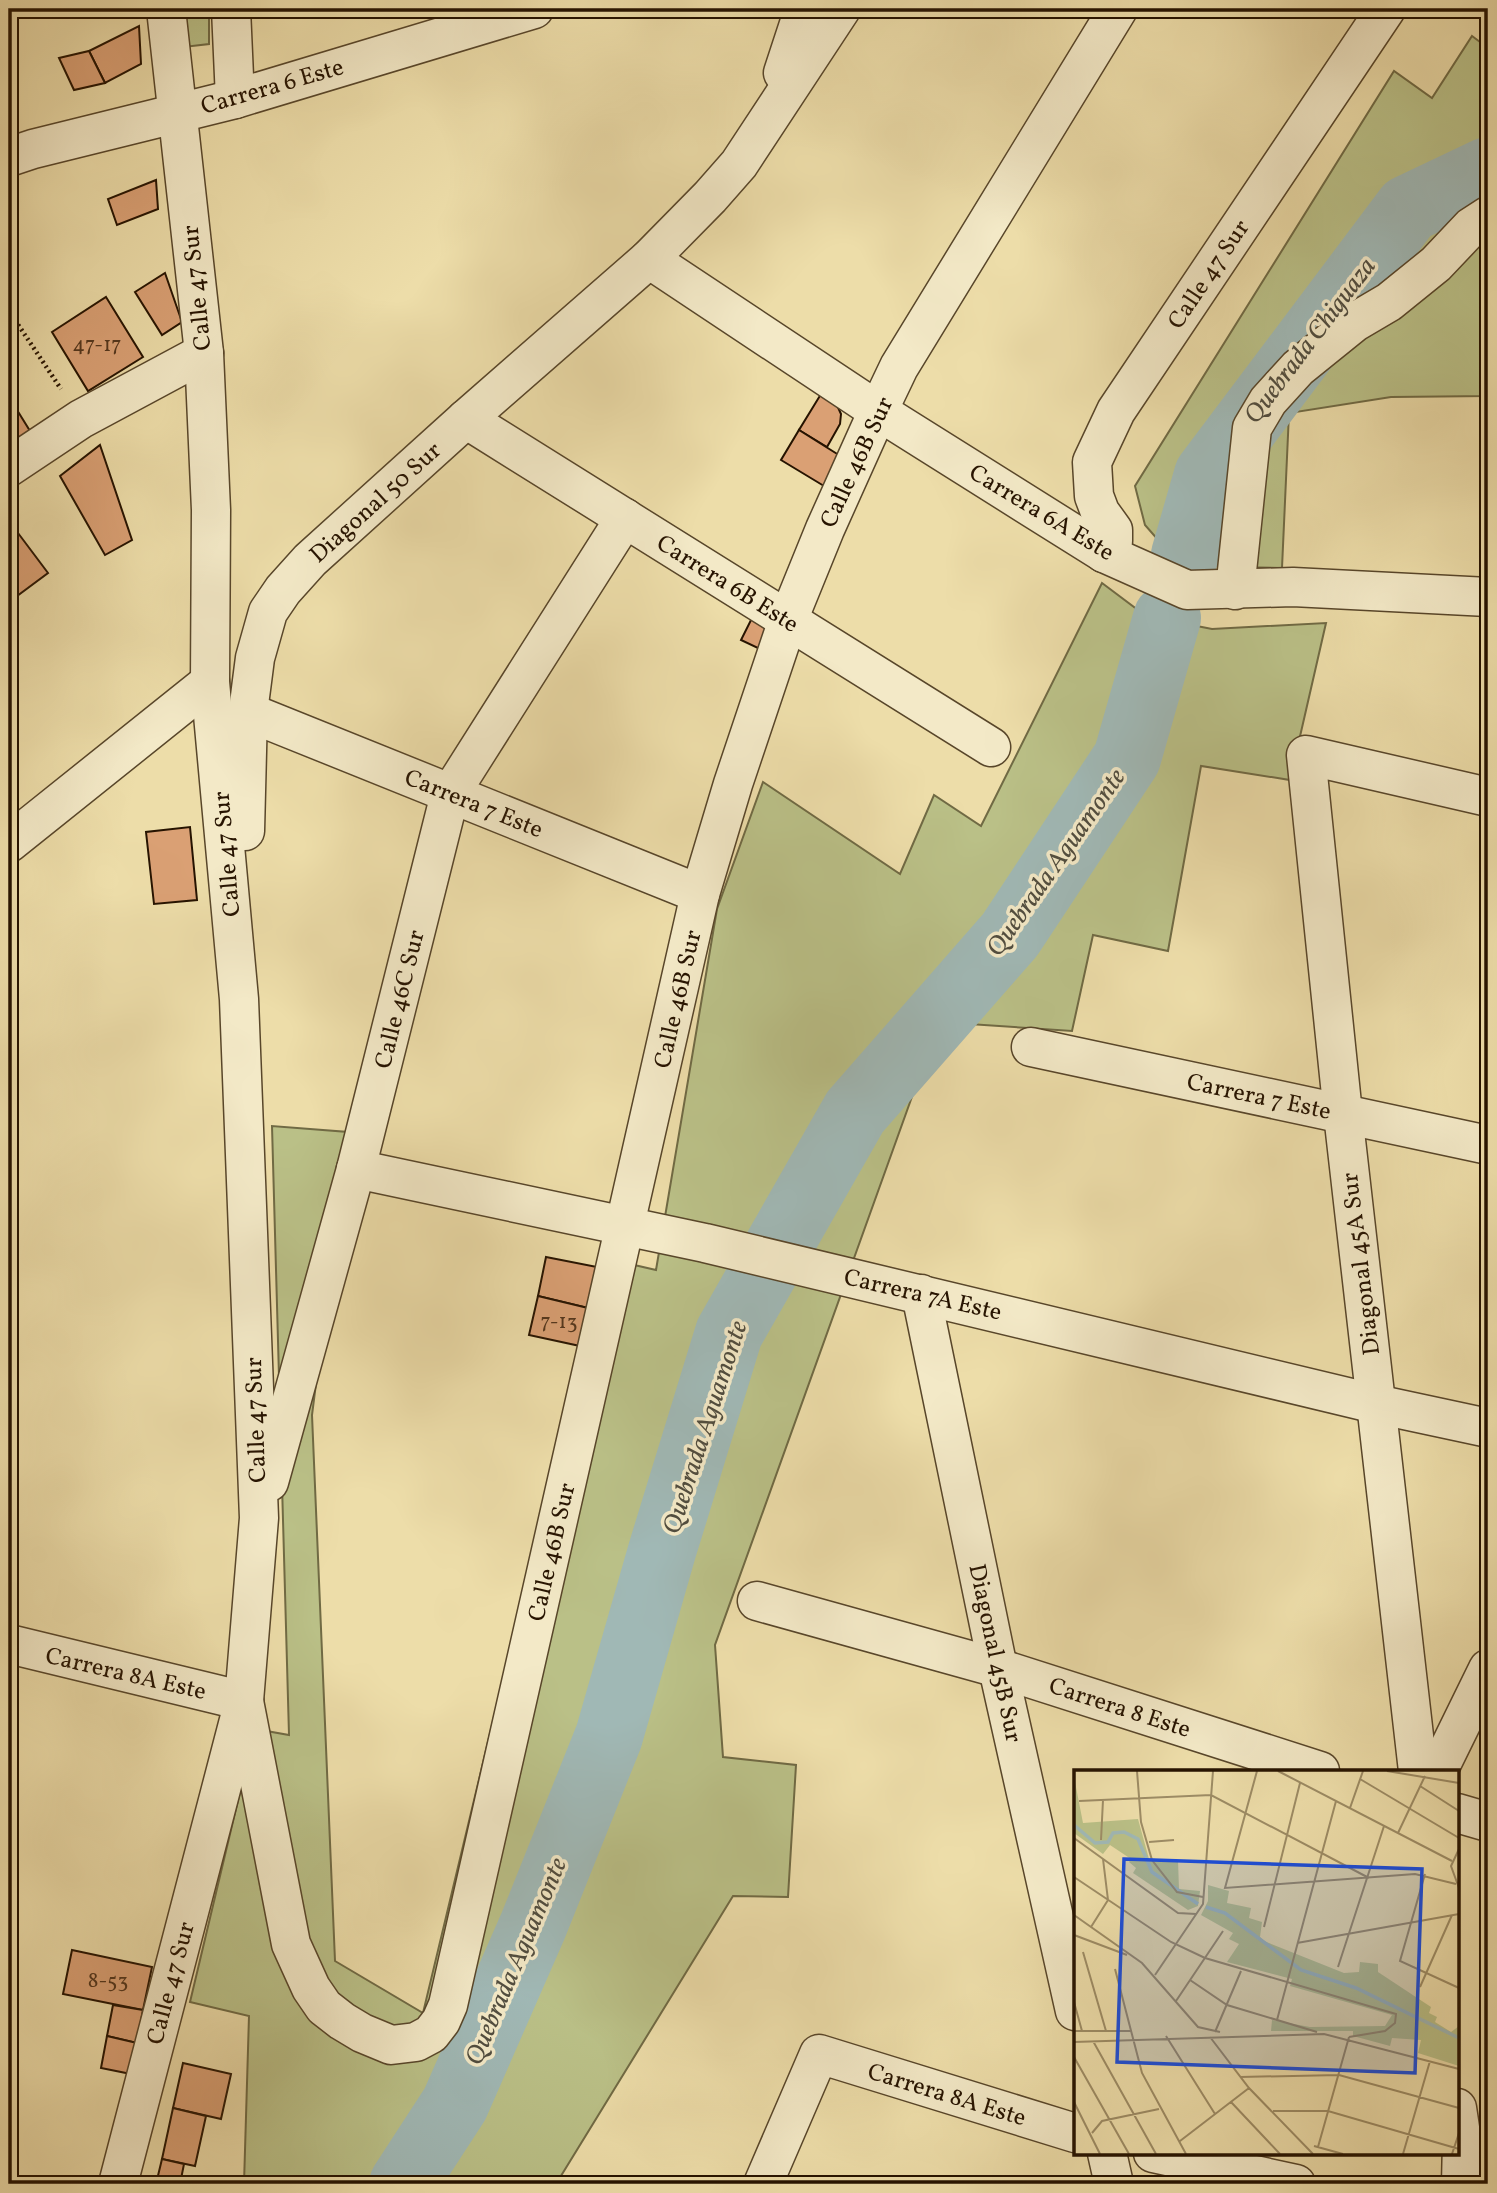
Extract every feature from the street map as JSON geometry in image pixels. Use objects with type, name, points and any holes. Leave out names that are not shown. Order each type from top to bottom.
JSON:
[{"type":"street","name":"Calle 47 Sur","points":[[118,2184],[244,1701],[259,1518],[239,999],[210,682],[211,510],[204,353],[166,9]]},
{"type":"street","points":[[231,9],[234,99]]},
{"type":"street","name":"Carrera 6 Este","points":[[9,157],[234,99],[534,9]]},
{"type":"street","points":[[765,125],[804,9]]},
{"type":"street","points":[[765,125],[841,9]]},
{"type":"street","name":"Calle 46B Sur","points":[[408,2044],[424,2038],[437,2028],[448,2006],[700,894],[733,783],[788,620],[825,529],[899,367],[1118,9]]},
{"type":"street","name":"Calle 47 Sur","points":[[1104,553],[1113,541],[1113,530],[1100,512],[1094,496],[1092,462],[1116,411],[1386,9]]},
{"type":"street","name":"Diagonal 50 Sur","points":[[239,999],[248,712],[260,636],[268,612],[283,590],[310,560],[649,259],[739,164],[765,125]]},
{"type":"street","points":[[1235,590],[1252,428],[1268,401],[1298,368],[1355,322],[1389,302],[1436,264],[1471,227],[1488,216]]},
{"type":"street","name":"Carrera 6A Este","points":[[649,259],[878,411],[1104,553],[1187,590],[1293,587],[1488,597]]},
{"type":"street","points":[[9,467],[81,419],[204,353]]},
{"type":"street","name":"Carrera 6B Este","points":[[466,419],[991,747]]},
{"type":"street","name":"Calle 46C Sur","points":[[259,1518],[356,1170],[450,794],[625,518]]},
{"type":"street","points":[[9,843],[210,682]]},
{"type":"street","name":"Carrera 7 Este","points":[[248,712],[700,894]]},
{"type":"street","name":"Diagonal 45A Sur","points":[[1419,1770],[1343,1114],[1306,755],[1488,797]]},
{"type":"street","name":"Carrera 7 Este","points":[[1031,1047],[1488,1145]]},
{"type":"street","name":"Carrera 7A Este","points":[[356,1170],[705,1243],[1376,1404],[1488,1428]]},
{"type":"street","name":"Diagonal 45B Sur","points":[[922,1294],[998,1668],[1074,2007]]},
{"type":"street","name":"Carrera 8 Este","points":[[757,1601],[998,1668],[1317,1770]]},
{"type":"street","name":"Carrera 8A Este","points":[[9,1644],[244,1701]]},
{"type":"street","points":[[1438,1770],[1488,1670]]},
{"type":"street","name":"Calle 47 Sur","points":[[244,1701],[286,1921],[299,1967],[324,2007],[342,2021],[383,2042],[408,2044]]},
{"type":"street","points":[[1458,1813],[1488,1822]]},
{"type":"street","name":"Carrera 8A Este","points":[[763,2184],[819,2054],[1074,2133]]},
{"type":"street","points":[[1458,2115],[1462,2141],[1461,2184]]},
{"type":"street","points":[[1107,2154],[1114,2184]]},
{"type":"street","points":[[1158,2154],[1296,2184]]},
{"type":"path","points":[[9,311],[81,419]]},
{"type":"green space","points":[[181,9],[209,9],[209,44],[184,47]]},
{"type":"green space","points":[[1472,36],[1488,48],[1488,396],[1391,397],[1289,413],[1282,568],[1233,567],[1173,557],[1145,525],[1135,486],[1394,71],[1432,98]]},
{"type":"green space","points":[[1102,583],[1146,616],[1212,629],[1326,623],[1290,780],[1201,766],[1168,951],[1093,935],[1072,1031],[954,1023],[927,1055],[715,1645],[723,1757],[796,1765],[788,1897],[733,1896],[556,2184],[244,2184],[249,2016],[190,2002],[255,1729],[289,1735],[272,1126],[348,1132],[312,1415],[335,1961],[423,2013],[604,1258],[656,1270],[717,909],[763,782],[900,874],[934,795],[981,826]]},
{"type":"building","points":[[139,26],[141,64],[105,83],[89,51]]},
{"type":"building","points":[[89,51],[105,83],[74,90],[59,58]]},
{"type":"building","points":[[156,180],[158,209],[117,225],[108,199]]},
{"type":"building","points":[[165,273],[182,322],[162,335],[135,292]]},
{"type":"building","points":[[106,297],[143,357],[88,391],[52,332]]},
{"type":"building","points":[[821,394],[836,403],[841,414],[840,424],[827,447],[799,430]]},
{"type":"building","points":[[9,397],[30,431],[9,445]]},
{"type":"building","points":[[799,430],[842,457],[824,486],[781,460]]},
{"type":"building","points":[[100,445],[132,540],[105,555],[60,476]]},
{"type":"building","points":[[9,521],[48,573],[9,602]]},
{"type":"building","points":[[755,612],[775,622],[762,650],[741,640]]},
{"type":"building","points":[[190,827],[197,900],[154,904],[146,832]]},
{"type":"building","points":[[546,1257],[597,1267],[588,1308],[538,1296]]},
{"type":"building","points":[[538,1296],[588,1308],[580,1346],[529,1335]]},
{"type":"building","points":[[72,1950],[152,1967],[143,2010],[63,1994]]},
{"type":"building","points":[[113,2005],[143,2010],[137,2043],[107,2036]]},
{"type":"building","points":[[107,2036],[137,2043],[131,2074],[101,2068]]},
{"type":"building","points":[[183,2063],[231,2074],[221,2119],[173,2108]]},
{"type":"building","points":[[173,2108],[206,2116],[195,2166],[162,2159]]},
{"type":"building","points":[[162,2159],[184,2164],[180,2184],[156,2184]]},
{"type":"waterway","name":"Quebrada Chiguaza","points":[[1185,555],[1208,475],[1408,209],[1488,171]]},
{"type":"waterway","name":"Quebrada Aguamonte","points":[[403,2184],[455,2104],[533,1926],[609,1736],[729,1333],[855,1112],[1010,935],[1127,758],[1167,618]]}]
